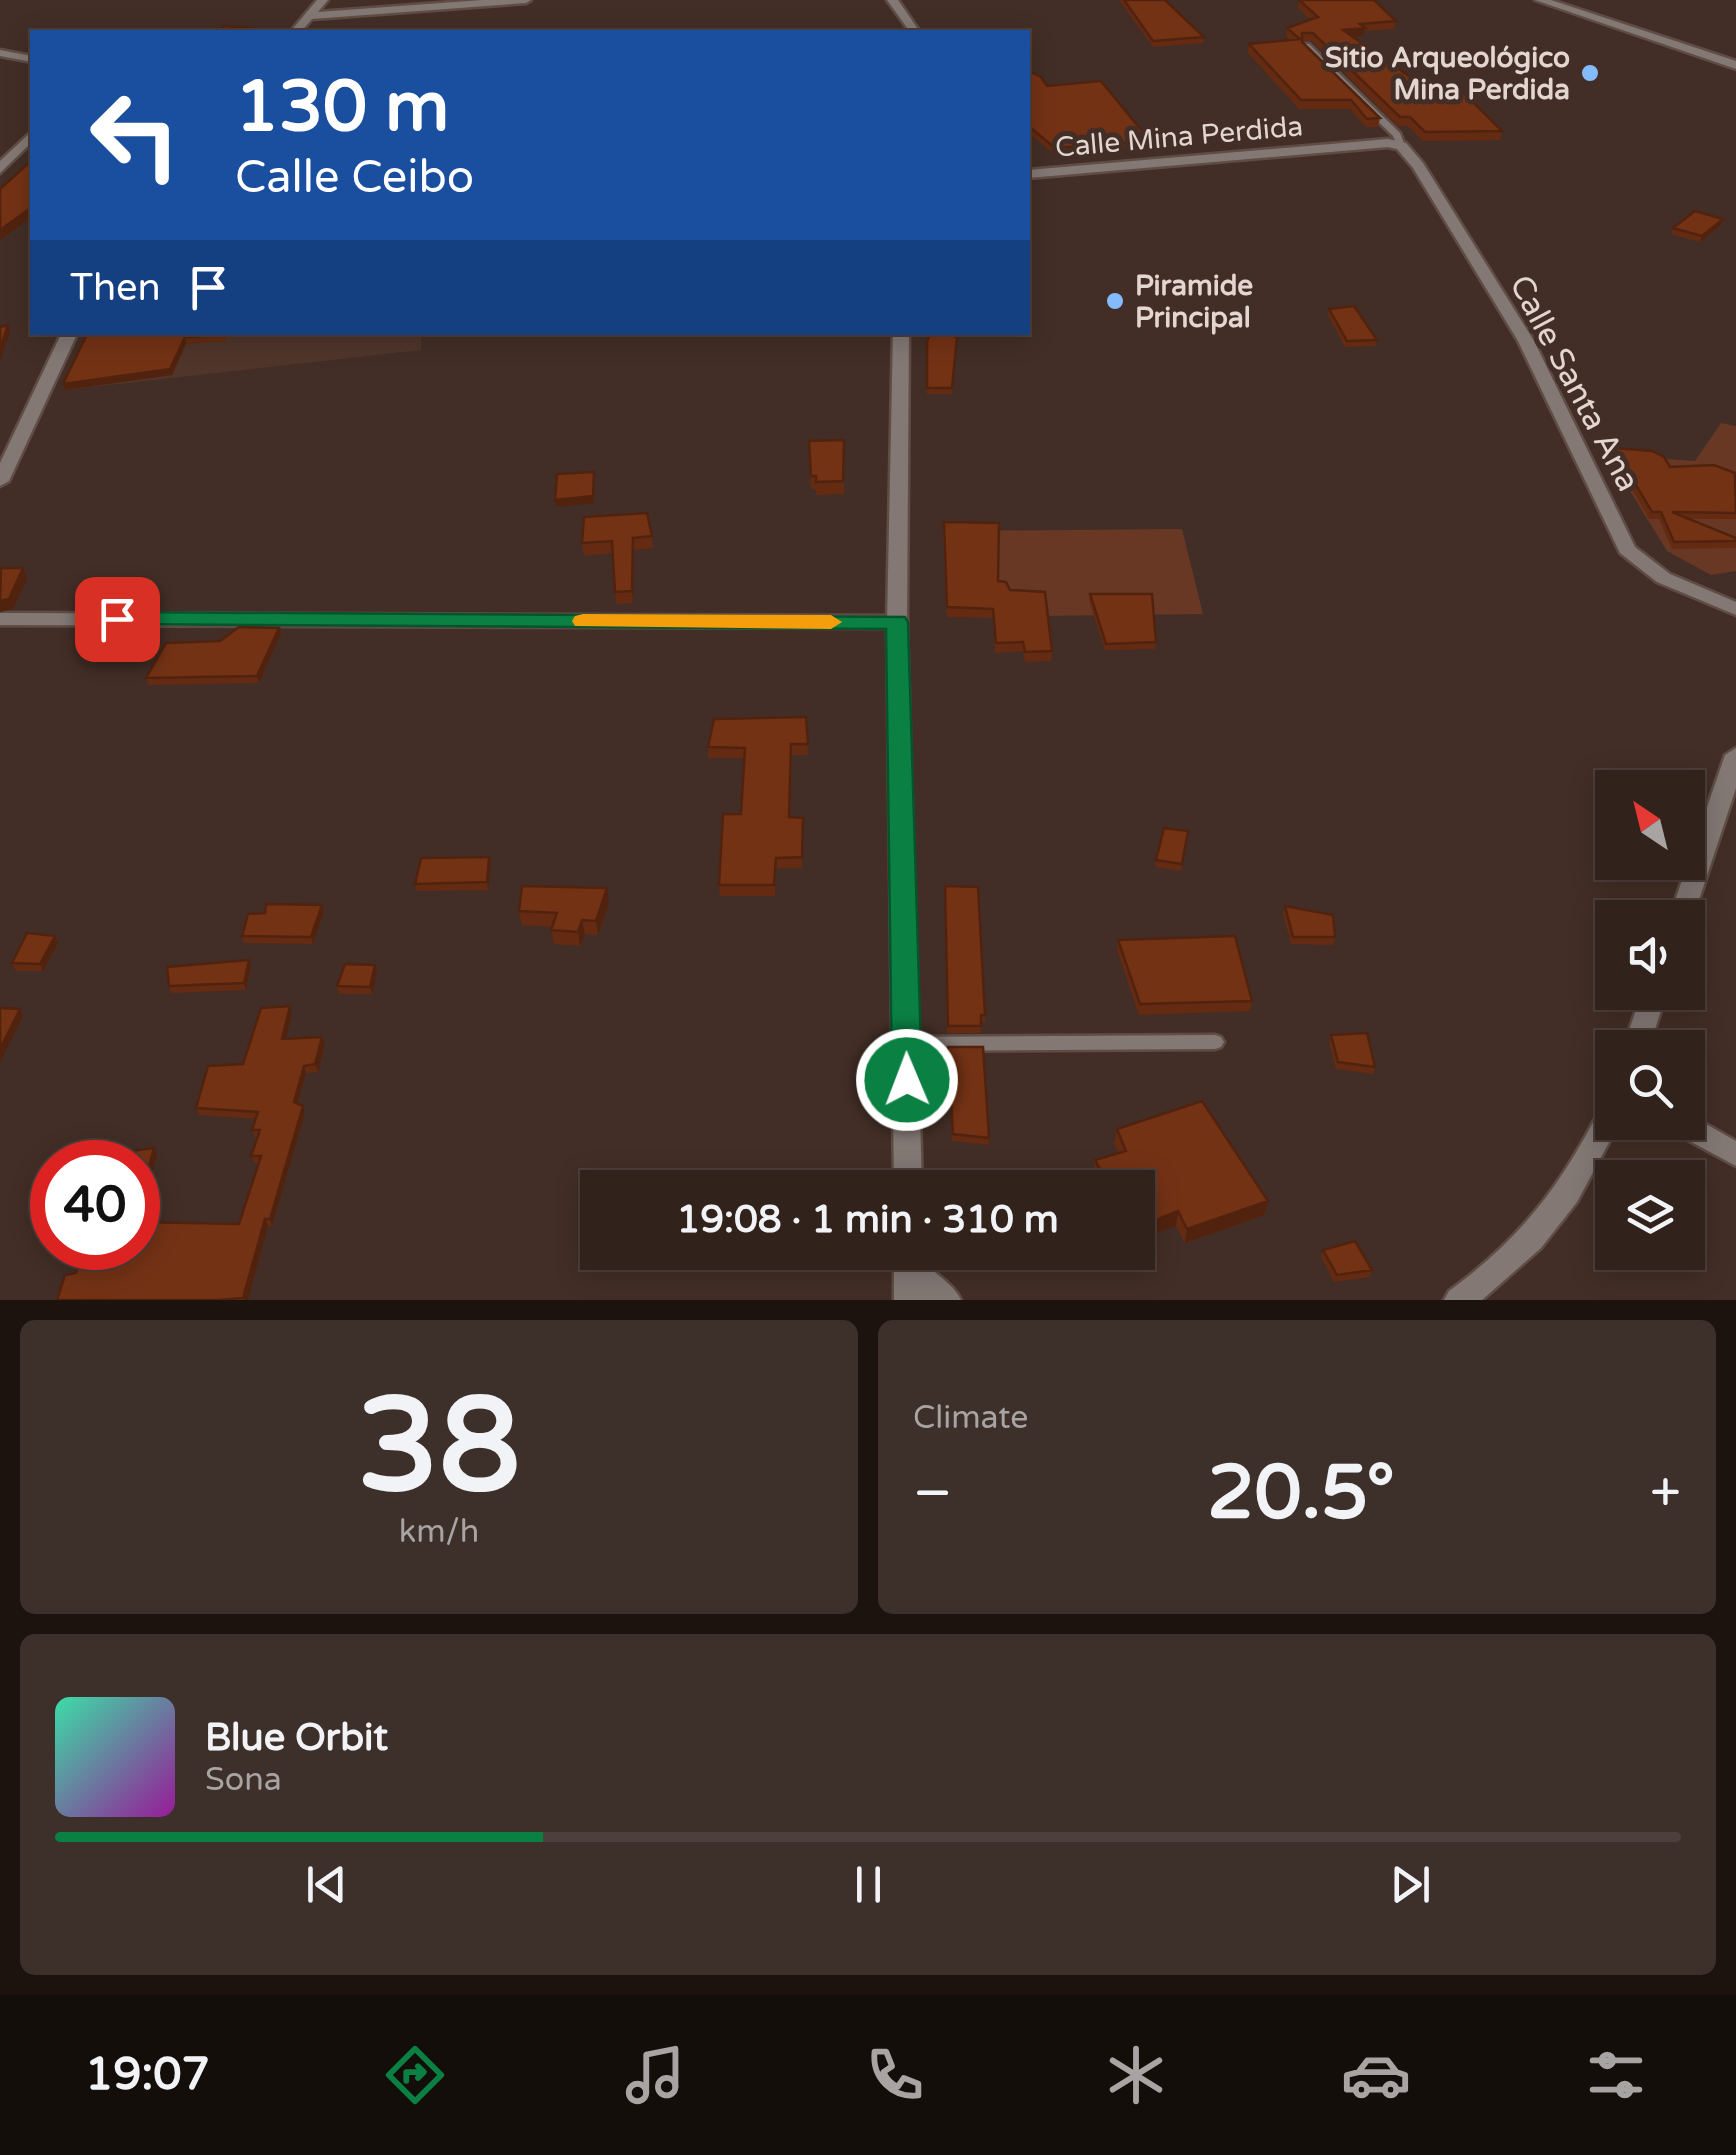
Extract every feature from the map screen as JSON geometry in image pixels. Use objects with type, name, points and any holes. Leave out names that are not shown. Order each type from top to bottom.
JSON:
[{"type":"street","points":[[296,30],[323,0]]},
{"type":"street","points":[[310,16],[526,0]]},
{"type":"street","points":[[892,0],[914,30]]},
{"type":"street","points":[[1540,0],[1736,65]]},
{"type":"street","points":[[0,54],[30,59]]},
{"type":"street","points":[[0,170],[30,137]]},
{"type":"street","name":"Calle Mina Perdida","points":[[1030,174],[1398,145]]},
{"type":"street","name":"Calle Santa Ana","points":[[1398,145],[1418,166],[1526,342],[1628,549],[1641,565],[1672,583],[1736,609]]},
{"type":"street","points":[[0,481],[69,335]]},
{"type":"street","points":[[902,335],[897,622],[908,1170]]},
{"type":"street","points":[[0,618],[897,622]]},
{"type":"street","points":[[1687,900],[1736,755]]},
{"type":"street","points":[[1705,1137],[1736,1154]]},
{"type":"street","points":[[1459,1300],[1503,1270],[1552,1218],[1596,1140]]},
{"type":"street","points":[[908,1270],[909,1300]]},
{"type":"street","points":[[918,1270],[946,1300]]},
{"type":"lane","points":[[1306,46],[1397,135],[1398,145]]},
{"type":"lane","points":[[907,1044],[1215,1042]]},
{"type":"shaded area","points":[[92,335],[421,335],[421,350],[65,390]]},
{"type":"shaded area","points":[[1721,423],[1736,426],[1736,571],[1711,575],[1667,551],[1608,455],[1695,461]]},
{"type":"shaded area","points":[[1182,529],[1203,614],[947,617],[943,531]]},
{"type":"building","points":[[1124,0],[1165,0],[1204,37],[1153,41]]},
{"type":"building","points":[[1299,0],[1374,0],[1396,21],[1360,24],[1365,28],[1343,30],[1416,81],[1454,83],[1502,131],[1425,132],[1410,117],[1400,117],[1313,33],[1302,33],[1302,42],[1380,118],[1367,119],[1351,100],[1301,100],[1249,44],[1300,39],[1287,28],[1318,17]]},
{"type":"building","points":[[224,26],[252,28],[251,30],[220,30]]},
{"type":"building","points":[[1030,72],[1041,77],[1047,86],[1101,81],[1150,141],[1055,148],[1030,126]]},
{"type":"building","points":[[30,163],[30,208],[0,230],[0,189]]},
{"type":"building","points":[[1695,211],[1723,219],[1702,236],[1673,228]]},
{"type":"building","points":[[1354,306],[1377,340],[1347,341],[1329,309]]},
{"type":"building","points":[[8,325],[0,349],[0,327]]},
{"type":"building","points":[[87,335],[224,335],[185,337],[170,369],[63,384]]},
{"type":"building","points":[[930,335],[957,337],[952,388],[927,388]]},
{"type":"building","points":[[844,440],[843,481],[816,482],[816,476],[811,476],[809,441]]},
{"type":"building","points":[[1614,448],[1652,451],[1664,457],[1670,467],[1714,465],[1735,473],[1736,513],[1672,512],[1736,541],[1674,542],[1661,512],[1652,512]]},
{"type":"building","points":[[594,472],[593,496],[555,500],[557,474]]},
{"type":"building","points":[[647,513],[652,536],[633,538],[632,591],[615,592],[612,541],[582,543],[584,517]]},
{"type":"building","points":[[944,522],[999,523],[998,581],[1006,582],[1010,590],[1045,592],[1052,651],[1025,652],[1023,642],[996,643],[993,609],[947,607]]},
{"type":"building","points":[[1,568],[23,568],[9,599],[0,601]]},
{"type":"building","points":[[1090,594],[1152,594],[1156,642],[1106,644]]},
{"type":"building","points":[[239,627],[279,628],[257,676],[146,678],[166,643],[220,641]]},
{"type":"building","points":[[806,717],[808,744],[791,744],[789,817],[803,818],[802,857],[776,858],[774,885],[719,885],[723,814],[741,814],[745,748],[708,747],[714,719]]},
{"type":"building","points":[[1164,828],[1188,831],[1182,864],[1156,860]]},
{"type":"building","points":[[489,857],[487,882],[415,884],[421,858]]},
{"type":"building","points":[[522,886],[607,888],[596,921],[582,920],[578,932],[551,930],[557,913],[519,911]]},
{"type":"building","points":[[945,886],[978,887],[985,1015],[981,1015],[981,1026],[948,1026]]},
{"type":"building","points":[[266,904],[322,905],[311,937],[242,936],[248,914],[265,913]]},
{"type":"building","points":[[1285,906],[1333,915],[1335,937],[1293,937]]},
{"type":"building","points":[[27,933],[55,936],[40,964],[12,963]]},
{"type":"building","points":[[1235,936],[1252,1001],[1140,1004],[1118,940]]},
{"type":"building","points":[[249,960],[244,983],[169,986],[167,967]]},
{"type":"building","points":[[345,964],[375,965],[370,987],[337,986]]},
{"type":"building","points":[[290,1006],[282,1039],[322,1037],[315,1064],[304,1066],[294,1102],[303,1106],[243,1298],[57,1300],[65,1275],[77,1270],[160,1270],[160,1222],[239,1224],[261,1156],[251,1156],[260,1130],[252,1130],[258,1112],[196,1108],[208,1066],[243,1064],[261,1008]]},
{"type":"building","points":[[0,1008],[20,1009],[0,1049]]},
{"type":"building","points":[[1367,1033],[1375,1067],[1338,1062],[1331,1035]]},
{"type":"building","points":[[948,1047],[983,1047],[989,1138],[953,1134]]},
{"type":"building","points":[[1202,1101],[1268,1201],[1187,1229],[1178,1211],[1155,1220],[1155,1170],[1100,1170],[1095,1160],[1126,1151],[1117,1129]]},
{"type":"building","points":[[1355,1241],[1372,1270],[1337,1275],[1323,1250]]},
{"type":"slow traffic","points":[[583,621],[831,622]]},
{"type":"place","name":"Sitio Arqueológico Mina Perdida","points":[[1590,73]]},
{"type":"place","name":"Piramide Principal","points":[[1115,301]]},
{"type":"route","points":[[117,619],[897,622],[907,1080]]}]
